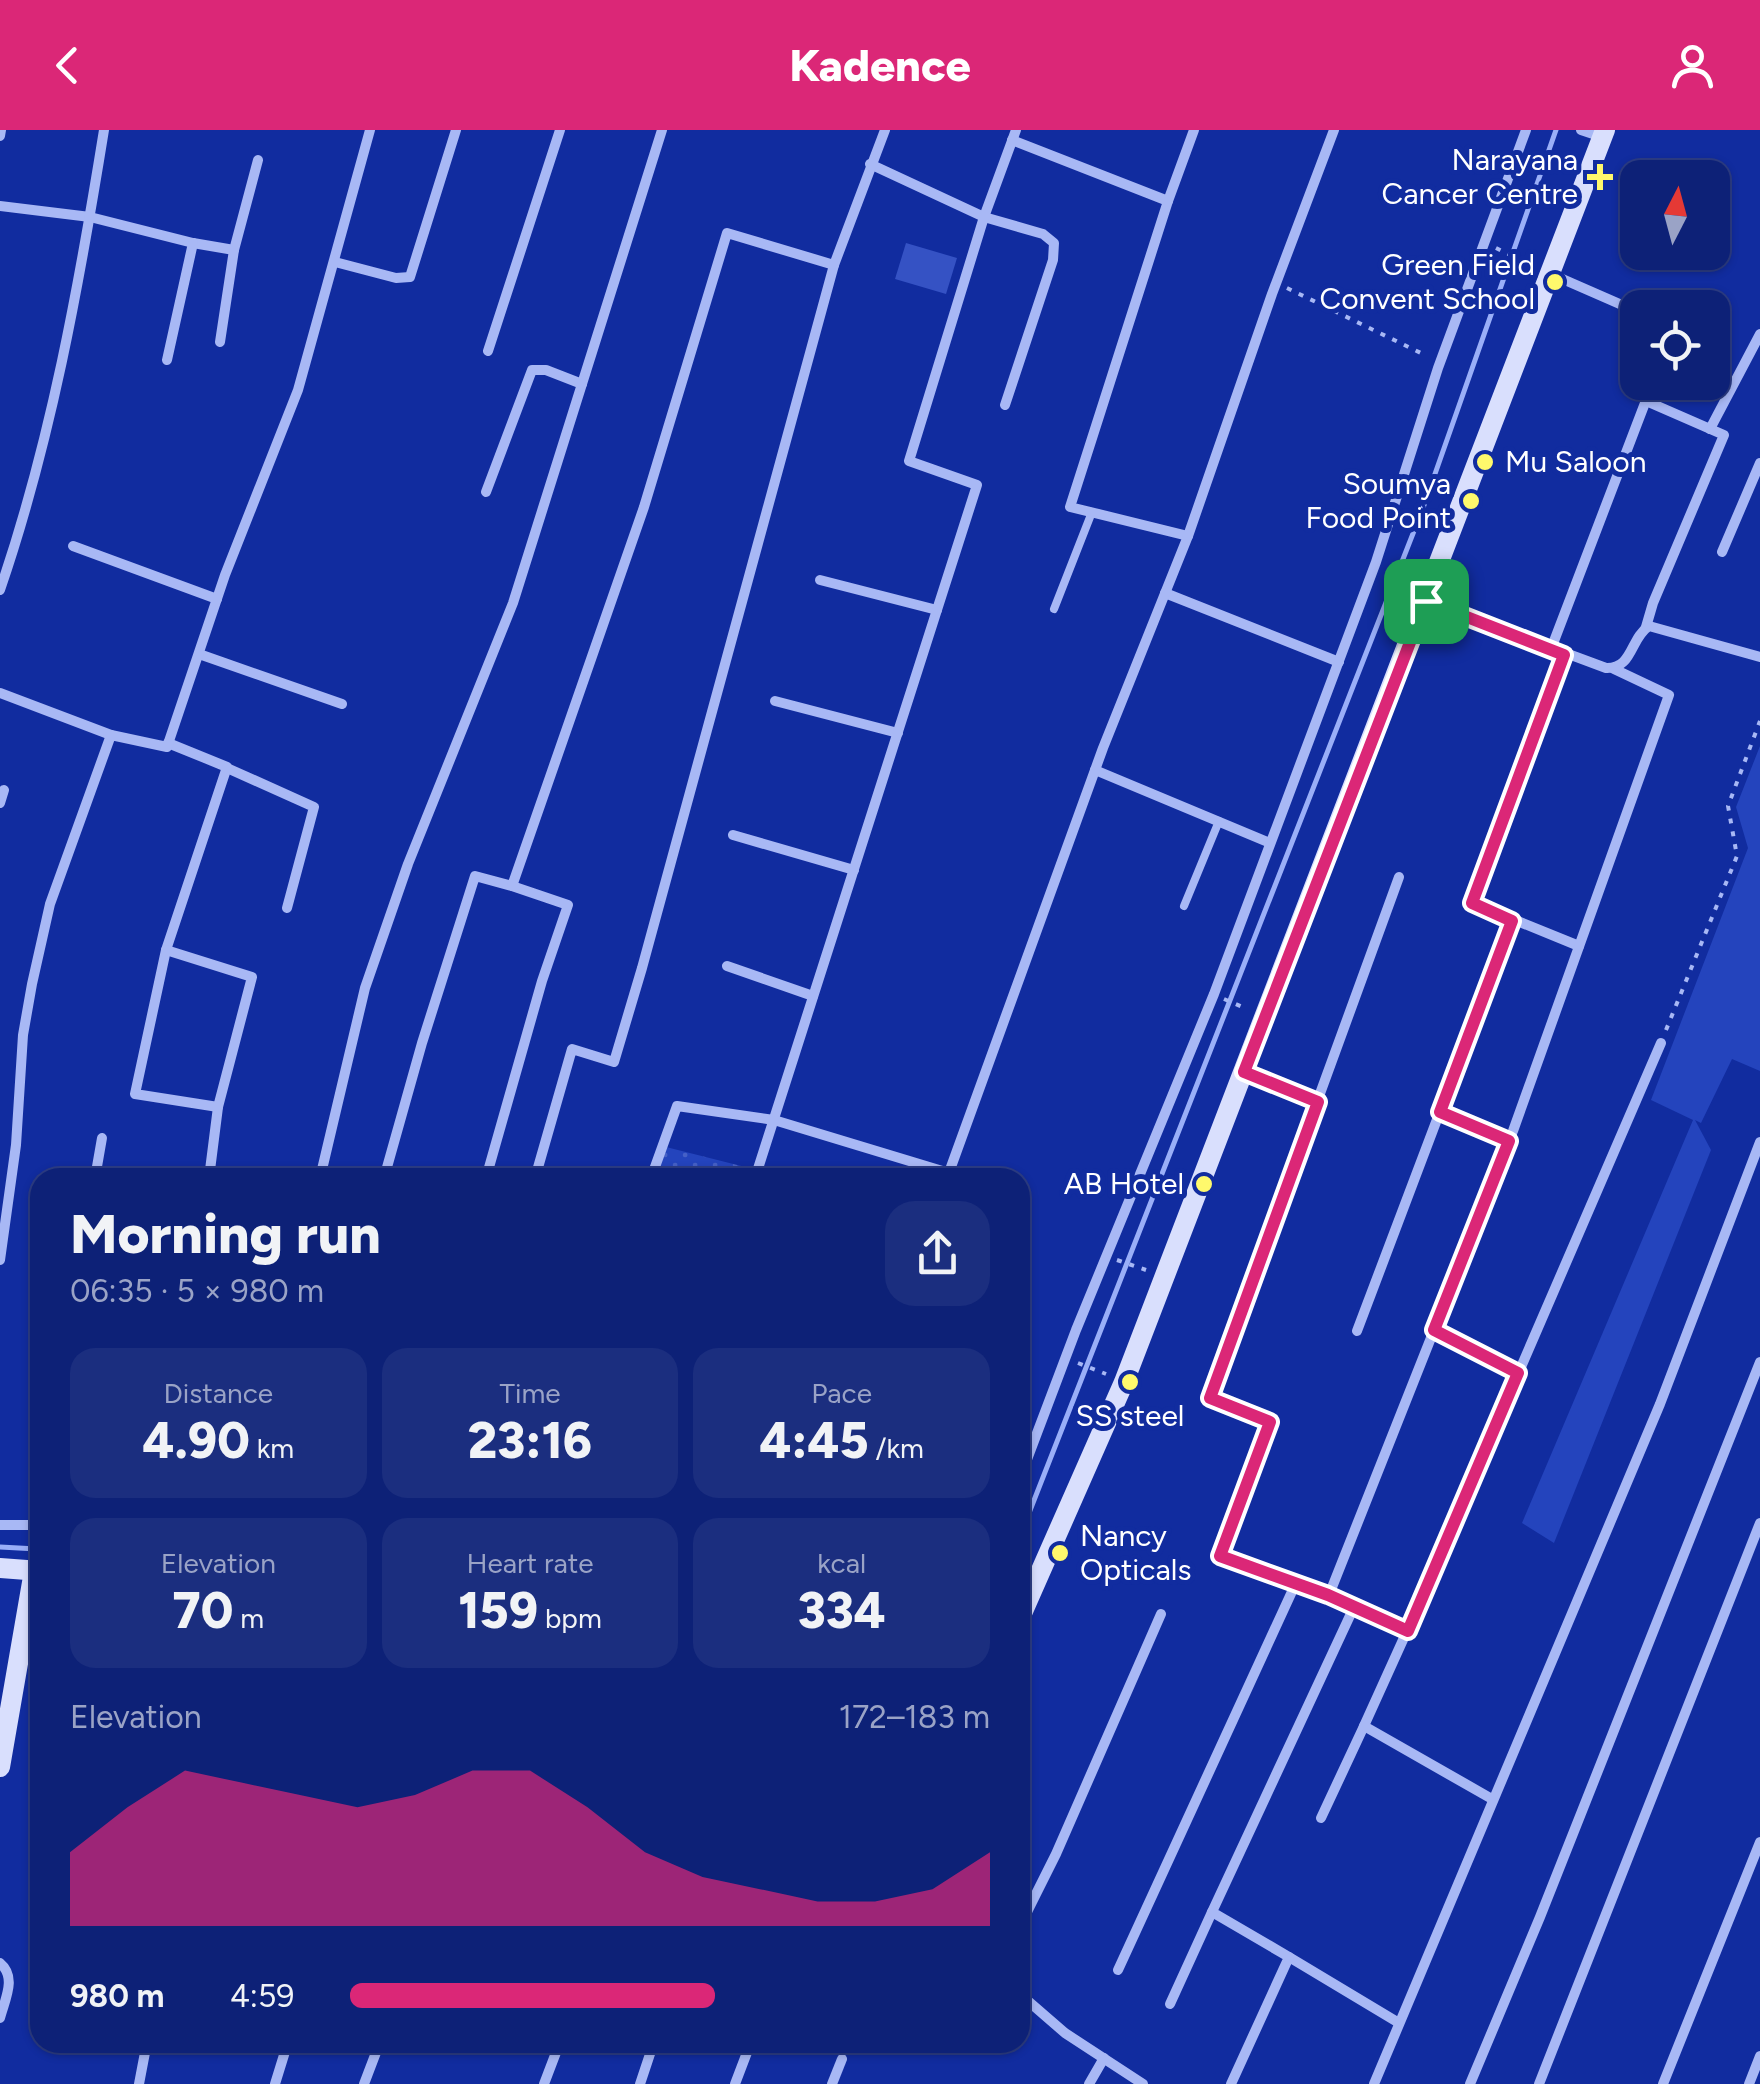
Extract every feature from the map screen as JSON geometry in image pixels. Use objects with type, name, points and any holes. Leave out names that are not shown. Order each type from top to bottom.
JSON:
[{"type":"street","points":[[0,590],[28,509],[90,217],[104,130]]},
{"type":"street","points":[[0,693],[112,734],[167,747],[217,598],[298,390],[370,130]]},
{"type":"street","points":[[334,262],[396,278],[410,276],[456,130]]},
{"type":"street","points":[[488,351],[560,130]]},
{"type":"street","points":[[322,1168],[365,988],[408,864],[513,603],[662,130]]},
{"type":"street","points":[[538,1168],[572,1049],[614,1062],[834,265],[885,130]]},
{"type":"street","points":[[1188,536],[1070,507],[1194,130]]},
{"type":"street","points":[[951,1168],[1095,770],[1188,536],[1276,282],[1334,130]]},
{"type":"street","points":[[1030,1452],[1214,994],[1376,562],[1440,363],[1526,130]]},
{"type":"street","points":[[1030,1595],[1124,1382],[1426,601],[1543,271],[1604,134],[1581,130]]},
{"type":"street","points":[[758,1168],[977,485],[909,462],[984,218],[1014,135],[1168,200]]},
{"type":"street","points":[[220,342],[234,250],[258,160]]},
{"type":"street","points":[[870,164],[984,218],[1042,234],[1054,243],[1053,260],[1004,406]]},
{"type":"street","points":[[0,206],[90,217],[234,250]]},
{"type":"street","points":[[512,886],[644,507],[727,233],[834,265]]},
{"type":"street","points":[[167,360],[193,243]]},
{"type":"street","points":[[1543,271],[1620,304]]},
{"type":"street","points":[[1710,430],[1760,334]]},
{"type":"street","points":[[486,492],[532,370],[546,370],[582,384]]},
{"type":"street","points":[[1551,650],[1646,402],[1724,435],[1646,628]]},
{"type":"street","points":[[1722,552],[1760,463]]},
{"type":"street","points":[[73,546],[217,598]]},
{"type":"street","points":[[820,580],[937,610]]},
{"type":"street","points":[[1165,593],[1338,662]]},
{"type":"street","points":[[1328,1595],[1509,1141],[1669,695],[1614,669],[1564,655],[1426,601]]},
{"type":"street","points":[[1614,669],[1623,664],[1639,633],[1646,628],[1664,628],[1760,657]]},
{"type":"street","points":[[198,654],[342,704]]},
{"type":"street","points":[[1564,655],[1472,903],[1579,946]]},
{"type":"street","points":[[774,700],[898,733]]},
{"type":"street","points":[[0,1260],[16,1144],[23,1035],[32,984],[50,904],[112,734]]},
{"type":"street","points":[[168,743],[314,807],[288,908]]},
{"type":"street","points":[[218,1107],[136,1094],[166,950],[227,768]]},
{"type":"street","points":[[1095,770],[1270,843]]},
{"type":"street","points":[[0,803],[4,790]]},
{"type":"street","points":[[733,835],[854,870]]},
{"type":"street","points":[[387,1168],[476,876],[568,906],[542,981],[489,1168]]},
{"type":"street","points":[[1399,878],[1210,1398],[1270,1422],[1220,1556],[1328,1595],[1408,1631]]},
{"type":"street","points":[[1357,1330],[1512,921]]},
{"type":"street","points":[[166,950],[252,977],[218,1107],[209,1168]]},
{"type":"street","points":[[727,966],[813,996]]},
{"type":"street","points":[[1321,1818],[1408,1631],[1661,1043]]},
{"type":"street","points":[[1244,1072],[1318,1102]]},
{"type":"street","points":[[655,1168],[678,1106],[774,1120],[926,1168]]},
{"type":"street","points":[[1440,1112],[1509,1141]]},
{"type":"street","points":[[97,1168],[102,1138]]},
{"type":"street","points":[[1374,2084],[1660,1404],[1760,1142]]},
{"type":"street","points":[[1434,1330],[1518,1373]]},
{"type":"street","points":[[1470,2084],[1760,1362]]},
{"type":"street","points":[[1539,2084],[1760,1523]]},
{"type":"street","points":[[0,1525],[30,1525]]},
{"type":"street","points":[[0,1568],[30,1568]]},
{"type":"street","points":[[1118,1970],[1295,1585]]},
{"type":"street","points":[[0,1767],[30,1601]]},
{"type":"street","points":[[1170,2004],[1354,1607]]},
{"type":"street","points":[[1030,1906],[1161,1614]]},
{"type":"street","points":[[1364,1726],[1492,1799]]},
{"type":"street","points":[[1662,2084],[1760,1842]]},
{"type":"street","points":[[1212,1912],[1399,2023]]},
{"type":"street","points":[[1231,2084],[1289,1956]]},
{"type":"street","points":[[0,1963],[11,1980],[0,2018]]},
{"type":"street","points":[[1030,2003],[1065,2034],[1143,2084]]},
{"type":"street","points":[[139,2084],[145,2053]]},
{"type":"street","points":[[275,2084],[285,2053]]},
{"type":"street","points":[[364,2084],[376,2053]]},
{"type":"street","points":[[544,2084],[556,2053]]},
{"type":"street","points":[[640,2084],[650,2053]]},
{"type":"street","points":[[735,2084],[747,2053]]},
{"type":"street","points":[[1749,2084],[1760,2056]]},
{"type":"street","points":[[1089,2084],[1104,2058]]},
{"type":"street","points":[[832,2084],[842,2059]]},
{"type":"lane","points":[[1054,608],[1092,512]]},
{"type":"lane","points":[[1184,906],[1219,821]]},
{"type":"path","points":[[1503,251],[1543,271]]},
{"type":"path","points":[[1276,282],[1440,363]]},
{"type":"path","points":[[1661,1043],[1737,856],[1728,806],[1760,721]]},
{"type":"path","points":[[1226,1000],[1246,1009]]},
{"type":"path","points":[[1148,1189],[1170,1198]]},
{"type":"path","points":[[1122,1262],[1140,1268]]},
{"type":"path","points":[[1083,1365],[1104,1373]]},
{"type":"shaded area","points":[[1760,746],[1760,1071],[1732,1059],[1701,1123],[1695,1120],[1711,1150],[1554,1543],[1522,1523],[1693,1120],[1651,1100],[1748,848],[1736,807]]},
{"type":"shaded area","points":[[662,1146],[749,1168],[654,1168]]},
{"type":"building","points":[[906,243],[957,258],[946,294],[895,279]]},
{"type":"waterway","points":[[1030,1510],[1423,508],[1556,130]]},
{"type":"waterway","points":[[0,1547],[30,1549]]},
{"type":"place","name":"Narayana Cancer Centre","points":[[1600,177]]},
{"type":"place","name":"Green Field Convent School","points":[[1555,282]]},
{"type":"place","name":"Mu Saloon","points":[[1485,462]]},
{"type":"place","name":"Soumya Food Point","points":[[1471,501]]},
{"type":"place","name":"AB Hotel","points":[[1204,1184]]},
{"type":"place","name":"SS steel","points":[[1130,1382]]},
{"type":"place","name":"Nancy Opticals","points":[[1060,1553]]},
{"type":"route","points":[[1426,601],[1564,655],[1472,903],[1512,921],[1440,1112],[1509,1141],[1434,1330],[1518,1373],[1408,1631],[1328,1595],[1220,1556],[1270,1422],[1210,1398],[1318,1102],[1244,1072],[1426,601]]}]
